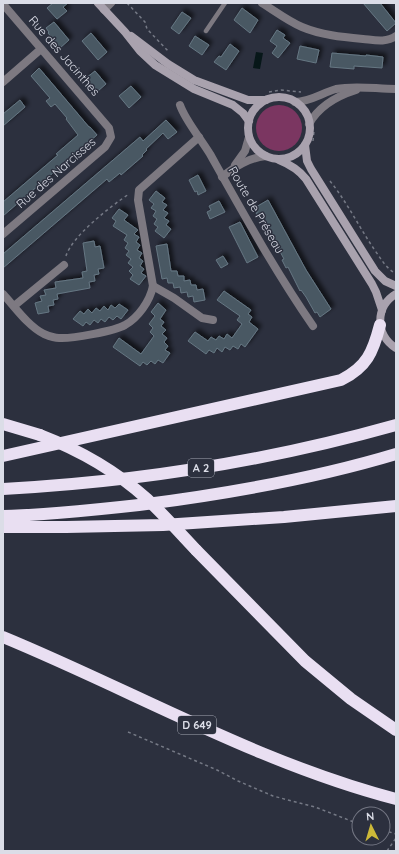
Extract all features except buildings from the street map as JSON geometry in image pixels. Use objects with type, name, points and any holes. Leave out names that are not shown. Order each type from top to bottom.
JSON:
[{"type":"highway","points":[[3,456],[341,380],[358,370],[366,362],[374,347],[380,325]]},
{"type":"highway","points":[[3,424],[61,443],[87,456],[124,480],[153,505],[305,661],[351,699],[396,730]]},
{"type":"highway","name":"A 2","points":[[3,489],[90,483],[198,469],[294,451],[396,426]]},
{"type":"highway","name":"A 2","points":[[3,516],[99,510],[191,498],[299,478],[396,454]]},
{"type":"highway","points":[[3,527],[163,525],[396,507]]},
{"type":"highway","name":"D 649","points":[[3,637],[68,665],[197,726],[260,753],[322,777],[396,799]]},
{"type":"main road","points":[[98,3],[125,32],[140,51],[155,65],[190,87],[233,105],[244,113],[249,121]]},
{"type":"main road","points":[[125,32],[168,64],[194,80],[248,100],[267,96],[295,102],[304,112],[312,125],[309,135],[307,161],[311,169],[375,270],[385,281],[396,286]]},
{"type":"main road","points":[[267,96],[255,108],[249,121],[249,137],[254,147],[266,156],[278,159],[288,164],[302,174],[306,179],[372,284],[382,310]]},
{"type":"main road","points":[[278,159],[284,159],[295,155],[309,143]]},
{"type":"main road","points":[[396,294],[387,301],[382,310],[380,325],[385,338],[396,348]]},
{"type":"street","points":[[104,10],[111,3]]},
{"type":"street","points":[[262,3],[296,24],[321,34],[345,38],[378,40],[387,40],[396,36]]},
{"type":"street","name":"Rue des Jacinthes","points":[[3,4],[106,124]]},
{"type":"street","points":[[3,82],[41,49]]},
{"type":"street","points":[[312,125],[316,114],[324,106],[344,94],[362,88]]},
{"type":"street","points":[[295,102],[307,101],[324,93],[338,89],[396,89]]},
{"type":"street","name":"Route de Préseau","points":[[180,105],[275,268],[313,326]]},
{"type":"street","name":"Rue des Narcisses","points":[[3,234],[108,144],[111,134],[106,124]]},
{"type":"street","points":[[3,294],[32,325],[44,334],[59,338],[111,330],[126,325],[137,315],[149,298],[153,286],[138,200],[139,190],[199,136]]},
{"type":"street","points":[[234,168],[245,151],[249,137]]},
{"type":"street","points":[[222,177],[250,159],[266,156]]},
{"type":"street","points":[[14,306],[64,265]]},
{"type":"street","points":[[153,286],[174,298],[202,318],[213,320]]},
{"type":"lane","points":[[206,30],[225,3]]},
{"type":"path","points":[[127,3],[145,22],[147,29],[172,56]]},
{"type":"path","points":[[267,96],[282,90],[306,92]]},
{"type":"path","points":[[309,143],[312,125]]},
{"type":"path","points":[[327,178],[342,196],[388,270],[396,274]]},
{"type":"path","points":[[64,265],[68,249],[82,231],[144,184]]},
{"type":"path","points":[[128,732],[273,796],[315,807],[351,821]]},
{"type":"path","points":[[387,851],[396,838]]},
{"type":"shaded area","points":[[256,52],[263,53],[260,69],[253,68]]},
{"type":"shaded area","points":[[279,105],[292,109],[298,115],[302,128],[298,141],[292,147],[279,151],[266,147],[260,141],[256,128],[260,115],[266,109]]}]
